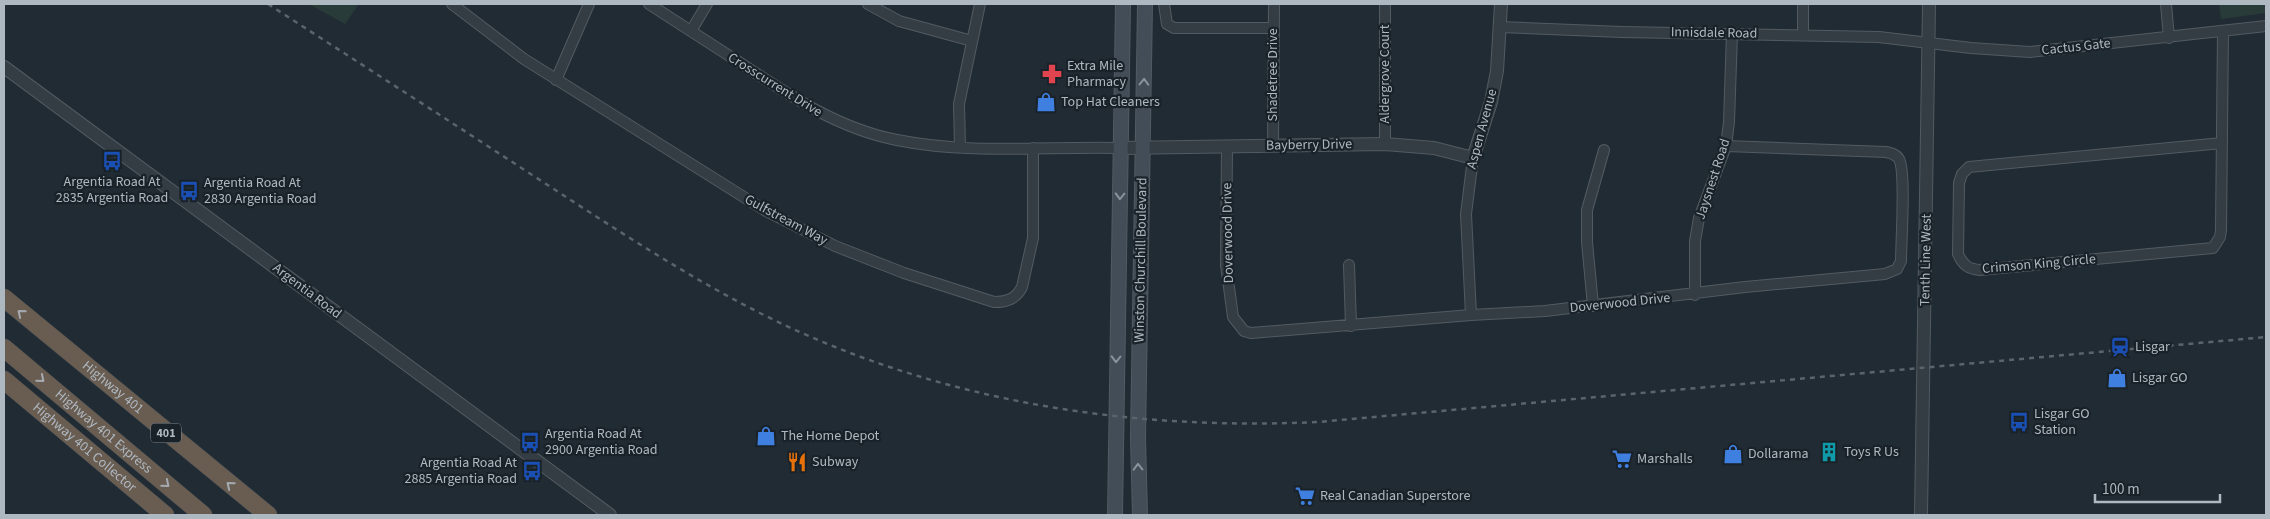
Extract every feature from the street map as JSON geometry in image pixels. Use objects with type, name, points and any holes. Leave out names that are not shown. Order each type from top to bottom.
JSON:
[{"type":"highway","name":"Highway 401","points":[[4,298],[268,515]]},
{"type":"highway","name":"Highway 401 Express","points":[[4,348],[203,515]]},
{"type":"highway","name":"Highway 401 Collector","points":[[4,380],[165,515]]},
{"type":"main road","name":"Winston Churchill Boulevard","points":[[1115,515],[1117,277],[1123,4]]},
{"type":"main road","name":"Winston Churchill Boulevard","points":[[1140,515],[1138,438],[1145,4]]},
{"type":"street","name":"Gulfstream Way","points":[[452,4],[524,59],[729,189],[835,246],[904,273],[994,302],[1005,302],[1018,294],[1022,287],[1033,238],[1033,148]]},
{"type":"street","points":[[556,80],[589,4]]},
{"type":"street","name":"Crosscurrent Drive","points":[[649,4],[798,102],[838,122],[896,140],[960,148],[1121,148]]},
{"type":"street","points":[[691,31],[707,4]]},
{"type":"street","points":[[868,4],[898,21],[972,41]]},
{"type":"street","points":[[960,148],[959,104],[980,4]]},
{"type":"street","points":[[1164,4],[1167,24],[1174,28],[1273,28]]},
{"type":"street","name":"Shadetree Drive","points":[[1273,146],[1274,4]]},
{"type":"street","name":"Aldergrove Court","points":[[1385,4],[1385,144]]},
{"type":"street","name":"Aspen Avenue","points":[[1471,315],[1466,214],[1473,158],[1492,102],[1497,71],[1501,4]]},
{"type":"street","points":[[1802,35],[1803,4]]},
{"type":"street","name":"Tenth Line West","points":[[1921,515],[1929,4]]},
{"type":"street","points":[[2166,4],[2169,38]]},
{"type":"street","name":"Cactus Gate","points":[[1928,44],[2030,52],[2266,26]]},
{"type":"street","name":"Innisdale Road","points":[[1500,27],[1880,38],[1928,44]]},
{"type":"street","points":[[2222,143],[2223,31]]},
{"type":"street","name":"Jaysnest Road","points":[[1695,294],[1695,241],[1699,218],[1726,146],[1729,122],[1732,33]]},
{"type":"street","name":"Argentia Road","points":[[4,67],[610,515]]},
{"type":"street","name":"Crimson King Circle","points":[[2222,143],[2221,230],[2220,237],[2213,248],[1980,270],[1966,266],[1961,262],[1958,254],[1959,183],[1962,174],[1969,166],[2222,143]]},
{"type":"street","name":"Bayberry Drive","points":[[1121,148],[1385,144],[1434,148],[1473,158]]},
{"type":"street","name":"Doverwood Drive","points":[[1227,146],[1226,265],[1232,317],[1244,331],[1251,333],[1471,315],[1545,311],[1745,287],[1891,273],[1897,269],[1901,261],[1902,178],[1900,161],[1894,154],[1886,152],[1726,146]]},
{"type":"street","points":[[1593,306],[1587,242],[1587,210],[1604,150]]},
{"type":"street","points":[[1349,265],[1351,326]]},
{"type":"shaded area","points":[[309,4],[359,4],[345,24]]},
{"type":"shaded area","points":[[2219,4],[2266,4],[2266,13],[2221,19]]},
{"type":"railway","points":[[268,4],[645,248],[713,288],[782,324],[878,363],[939,382],[1001,397],[1064,409],[1190,422],[1254,424],[1318,422],[2266,337]]},
{"type":"place","name":"Extra Mile Pharmacy","points":[[1052,74]]},
{"type":"place","name":"Top Hat Cleaners","points":[[1046,102]]},
{"type":"place","name":"Argentia Road At 2835 Argentia Road","points":[[112,161]]},
{"type":"place","name":"Argentia Road At 2830 Argentia Road","points":[[189,191]]},
{"type":"place","name":"Lisgar","points":[[2120,347]]},
{"type":"place","name":"Lisgar GO","points":[[2117,378]]},
{"type":"place","name":"Lisgar GO Station","points":[[2019,422]]},
{"type":"place","name":"The Home Depot","points":[[766,436]]},
{"type":"place","name":"Argentia Road At 2900 Argentia Road","points":[[530,442]]},
{"type":"place","name":"Toys R Us","points":[[1829,452]]},
{"type":"place","name":"Dollarama","points":[[1733,454]]},
{"type":"place","name":"Marshalls","points":[[1622,459]]},
{"type":"place","name":"Subway","points":[[797,462]]},
{"type":"place","name":"Argentia Road At 2885 Argentia Road","points":[[532,471]]},
{"type":"place","name":"Real Canadian Superstore","points":[[1305,496]]}]
